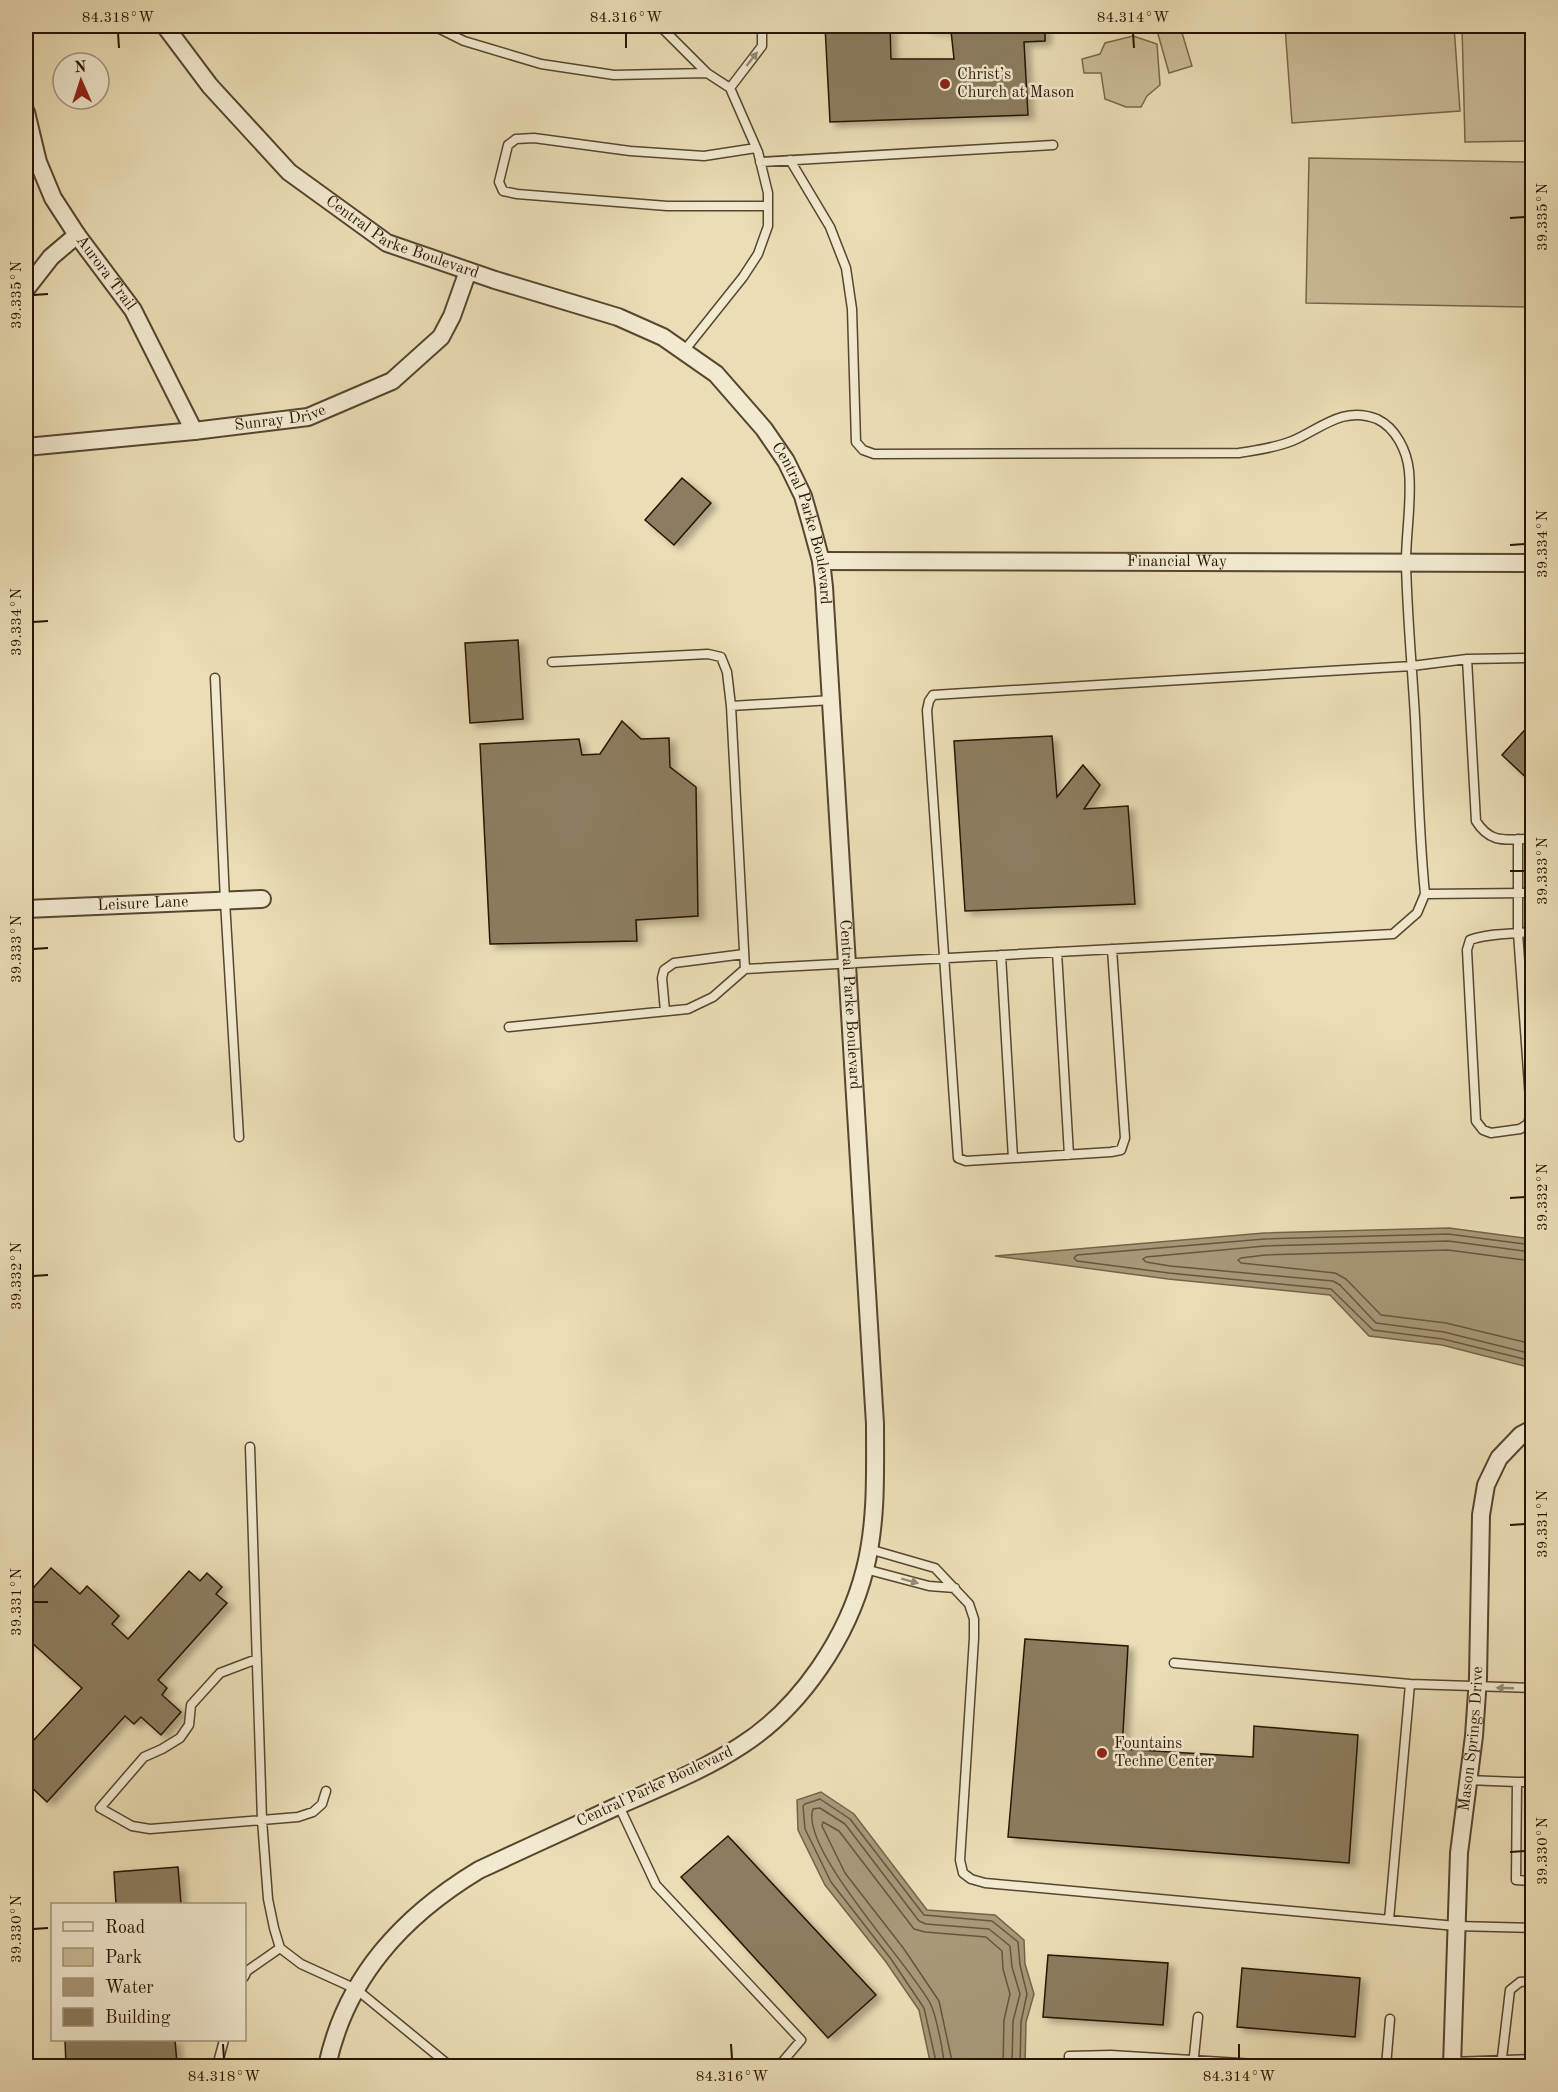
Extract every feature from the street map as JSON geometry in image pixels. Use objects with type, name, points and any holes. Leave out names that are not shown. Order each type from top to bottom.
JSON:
[{"type":"street","name":"Central Parke Boulevard","points":[[165,26],[210,86],[289,172],[387,243],[618,317],[663,337],[716,374],[764,429],[786,461],[803,496],[821,561],[832,700],[875,1424],[875,1497],[873,1526],[865,1569],[845,1623],[824,1661],[798,1696],[744,1744],[706,1766],[479,1870],[453,1886],[407,1923],[377,1956],[356,1989],[340,2021],[327,2067]]},
{"type":"street","name":"Aurora Trail","points":[[26,112],[38,162],[53,198],[77,235],[133,310],[195,431]]},
{"type":"street","points":[[26,289],[51,257],[77,235]]},
{"type":"street","name":"Sunray Drive","points":[[26,447],[195,431],[308,417],[392,381],[441,337],[452,316],[468,270]]},
{"type":"street","name":"Financial Way","points":[[821,561],[1533,563]]},
{"type":"street","name":"Leisure Lane","points":[[26,909],[262,899]]},
{"type":"street","name":"Mason Springs Drive","points":[[1452,2064],[1459,1853],[1474,1736],[1477,1687],[1481,1515],[1486,1485],[1492,1471],[1504,1452],[1521,1436],[1533,1429]]},
{"type":"lane","points":[[434,26],[464,41],[541,64],[614,75],[707,73]]},
{"type":"lane","points":[[660,26],[707,73],[730,88],[756,148],[768,193],[768,226],[758,254],[743,277],[684,351]]},
{"type":"lane","points":[[730,88],[762,46],[762,26]]},
{"type":"lane","points":[[756,148],[704,156],[630,151],[534,138],[516,139],[508,145],[499,182],[503,191],[517,194],[667,206],[768,206]]},
{"type":"lane","points":[[760,162],[1053,145]]},
{"type":"lane","points":[[509,1028],[688,1009],[713,997],[745,969],[1394,934],[1417,913],[1425,894],[1406,562],[1409,471],[1405,453],[1390,428],[1376,419],[1360,416],[1342,417],[1318,426],[1293,441],[1266,449],[1239,453],[874,454],[863,450],[856,442],[852,309],[846,268],[830,227],[790,160]]},
{"type":"lane","points":[[552,662],[708,654],[721,657],[727,672],[731,706],[745,969]]},
{"type":"lane","points":[[1112,949],[1125,1138],[1121,1150],[966,1161],[958,1158],[927,710],[929,700],[933,695],[1412,666],[1467,659],[1533,658]]},
{"type":"lane","points":[[1467,659],[1476,821],[1483,832],[1495,839],[1533,839]]},
{"type":"lane","points":[[215,678],[239,1137]]},
{"type":"lane","points":[[731,706],[832,700]]},
{"type":"lane","points":[[1518,839],[1518,933],[1531,1113],[1528,1124],[1520,1129],[1491,1133],[1483,1130],[1476,1120],[1467,950],[1470,940],[1481,936],[1518,933],[1533,932]]},
{"type":"lane","points":[[1425,894],[1533,893]]},
{"type":"lane","points":[[1057,952],[1069,1155]]},
{"type":"lane","points":[[665,1011],[662,978],[664,970],[674,963],[744,954]]},
{"type":"lane","points":[[1001,955],[1013,1158]]},
{"type":"lane","points":[[250,1447],[262,1820],[268,1899],[280,1948],[301,1964],[356,1989],[450,2067]]},
{"type":"lane","points":[[869,1549],[935,1568],[969,1604],[974,1619],[960,1860],[963,1873],[971,1879],[986,1883],[1456,1926],[1533,1929]]},
{"type":"lane","points":[[865,1569],[929,1586],[956,1588]]},
{"type":"lane","points":[[257,1659],[220,1673],[191,1705],[189,1725],[180,1738],[144,1757],[100,1808],[132,1826],[150,1829],[298,1817],[313,1812],[322,1804],[326,1791]]},
{"type":"lane","points":[[1174,1663],[1410,1684],[1533,1688]]},
{"type":"lane","points":[[1389,1920],[1410,1684]]},
{"type":"lane","points":[[1467,1780],[1533,1782]]},
{"type":"lane","points":[[1517,1782],[1516,1881],[1533,1881]]},
{"type":"lane","points":[[619,1806],[656,1885],[801,2040],[779,2067]]},
{"type":"lane","points":[[246,1973],[280,1948]]},
{"type":"lane","points":[[1501,2063],[1509,1990],[1520,1982],[1533,1981]]},
{"type":"lane","points":[[1194,2063],[1198,2017]]},
{"type":"lane","points":[[1386,2067],[1390,2019]]},
{"type":"lane","points":[[217,2067],[224,2041]]},
{"type":"lane","points":[[1069,2067],[1069,2056],[1111,2055],[1194,2063],[1290,2067]]},
{"type":"lane","points":[[1452,2064],[1501,2063],[1533,2059]]},
{"type":"green space","points":[[1180,26],[1192,66],[1169,73],[1156,27]]},
{"type":"green space","points":[[1285,26],[1454,26],[1460,111],[1292,123]]},
{"type":"green space","points":[[1462,26],[1532,26],[1532,141],[1465,142]]},
{"type":"green space","points":[[1133,36],[1157,44],[1160,85],[1147,96],[1141,107],[1126,107],[1105,99],[1101,73],[1084,73],[1082,59],[1100,54],[1105,43]]},
{"type":"green space","points":[[1309,158],[1532,162],[1532,307],[1306,303]]},
{"type":"water","points":[[1449,1228],[1532,1239],[1532,1368],[1442,1345],[1369,1336],[1330,1295],[1168,1279],[995,1256],[1264,1233]]},
{"type":"water","points":[[821,1792],[854,1814],[927,1910],[995,1915],[1024,1940],[1025,1964],[1034,1994],[1026,2022],[1025,2066],[931,2066],[919,2010],[886,1962],[825,1885],[798,1830],[797,1800]]},
{"type":"building","points":[[825,26],[890,26],[891,59],[954,59],[951,31],[926,29],[926,26],[1045,26],[1045,41],[1024,42],[1028,115],[830,122]]},
{"type":"building","points":[[682,478],[711,503],[674,545],[645,520]]},
{"type":"building","points":[[518,640],[523,719],[470,723],[465,643]]},
{"type":"building","points":[[622,721],[641,739],[669,738],[670,767],[696,787],[698,916],[636,920],[637,941],[490,944],[480,744],[579,739],[582,755],[600,754]]},
{"type":"building","points":[[1532,722],[1532,783],[1502,755]]},
{"type":"building","points":[[1052,736],[1057,797],[1083,765],[1100,785],[1084,809],[1128,806],[1135,904],[965,911],[954,741]]},
{"type":"building","points":[[51,1568],[80,1594],[87,1586],[119,1616],[112,1624],[128,1639],[189,1571],[200,1581],[207,1573],[222,1587],[216,1594],[227,1603],[158,1680],[167,1688],[162,1695],[181,1712],[161,1735],[141,1717],[134,1724],[125,1716],[47,1802],[26,1782],[26,1736],[32,1742],[82,1688],[30,1641],[26,1646],[26,1596]]},
{"type":"building","name":"Fountains Techne Center","points":[[1025,1639],[1128,1646],[1122,1749],[1253,1757],[1254,1726],[1358,1735],[1349,1863],[1008,1837]]},
{"type":"building","points":[[728,1836],[876,1995],[828,2038],[681,1877]]},
{"type":"building","points":[[178,1867],[181,1903],[116,1903],[114,1872]]},
{"type":"building","points":[[1048,1955],[1168,1963],[1163,2025],[1043,2017]]},
{"type":"building","points":[[1242,1968],[1360,1978],[1355,2037],[1237,2027]]},
{"type":"building","points":[[65,2041],[175,2041],[177,2064],[66,2066]]},
{"type":"place","name":"Christ’s Church at Mason","points":[[945,84]]},
{"type":"place","name":"Fountains Techne Center","points":[[1102,1753]]}]
